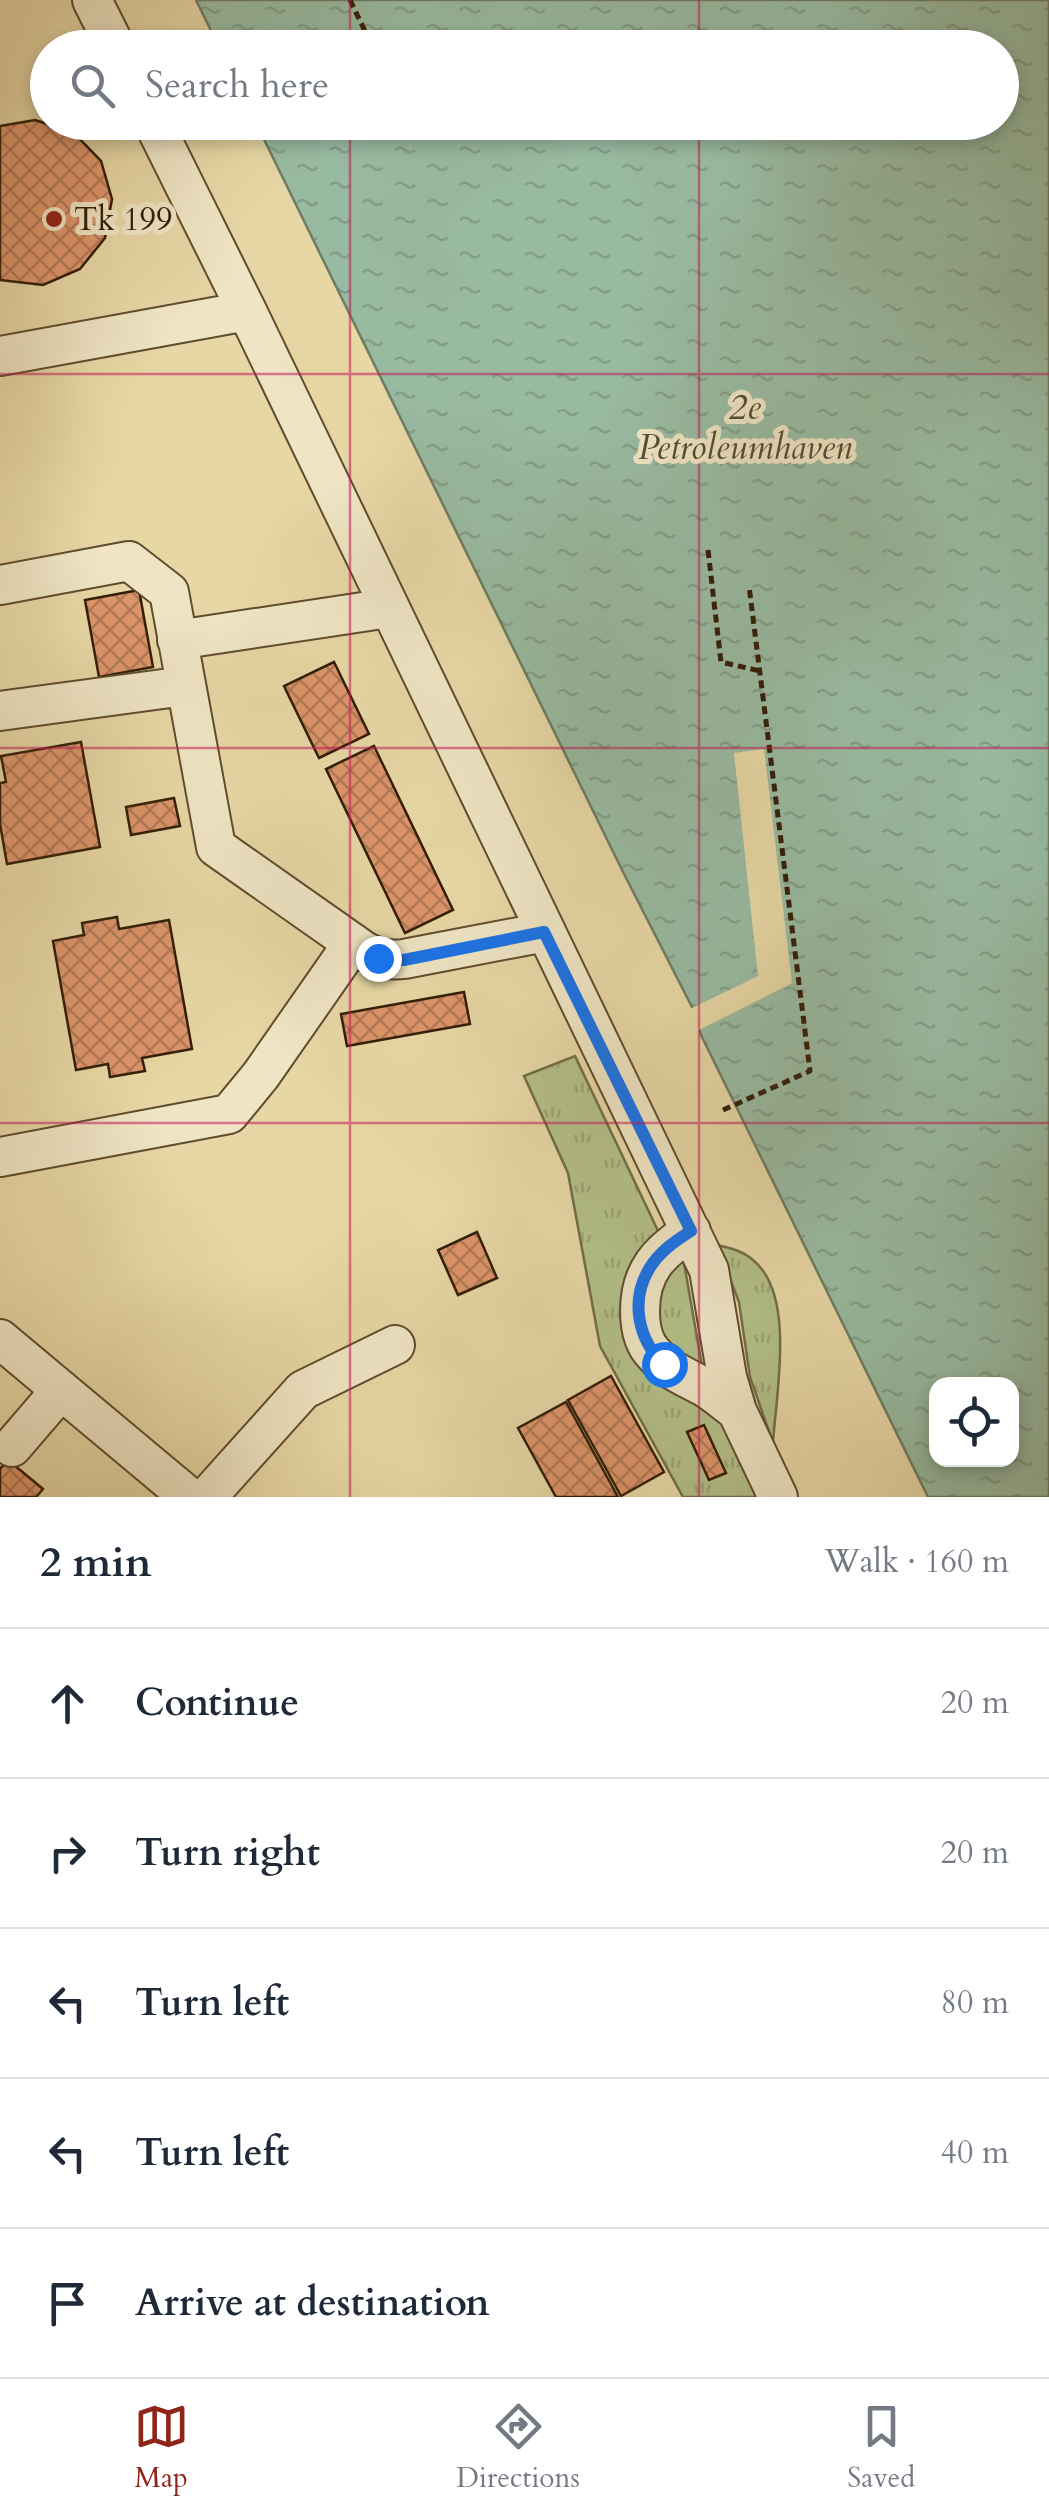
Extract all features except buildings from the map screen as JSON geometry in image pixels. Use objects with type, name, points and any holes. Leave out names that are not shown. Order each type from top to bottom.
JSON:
[{"type":"lane","points":[[92,0],[107,30]]},
{"type":"lane","points":[[162,140],[709,1270],[736,1411],[778,1497]]},
{"type":"lane","points":[[0,356],[248,311]]},
{"type":"lane","points":[[0,585],[129,562],[169,592],[216,847],[378,958],[390,960],[544,932]]},
{"type":"lane","points":[[177,640],[389,608]]},
{"type":"lane","points":[[0,711],[185,686]]},
{"type":"lane","points":[[0,1157],[229,1114],[261,1075],[353,942]]},
{"type":"lane","points":[[691,1231],[666,1248],[649,1269],[640,1294],[640,1326],[650,1351],[664,1364],[711,1391],[736,1411]]},
{"type":"lane","points":[[0,1339],[189,1497]]},
{"type":"lane","points":[[207,1497],[303,1390],[396,1346]]},
{"type":"lane","points":[[12,1448],[61,1390]]},
{"type":"path","points":[[350,0],[364,30]]},
{"type":"path","points":[[708,550],[721,662],[760,671]]},
{"type":"path","points":[[723,1110],[810,1071],[749,586]]},
{"type":"green space","points":[[575,1056],[659,1233],[623,1292],[717,1411],[763,1497],[683,1497],[600,1346],[568,1173],[524,1076]]},
{"type":"green space","points":[[717,1245],[753,1260],[775,1296],[780,1346],[773,1443],[750,1377],[739,1302]]},
{"type":"green space","points":[[682,1260],[702,1366],[662,1343],[655,1283]]},
{"type":"water","name":"2e Petroleumhaven","points":[[196,0],[1049,0],[1049,1497],[928,1497],[701,1035],[695,1013],[264,140],[1019,140],[1019,30],[211,30]]},
{"type":"pier","points":[[764,749],[792,983],[695,1032],[688,1010],[758,976],[734,753]]},
{"type":"place","name":"Tk 199","points":[[54,219]]},
{"type":"route","points":[[378,958],[404,960],[544,932],[691,1231],[666,1248],[649,1269],[640,1294],[640,1326],[650,1351],[664,1364]]}]
